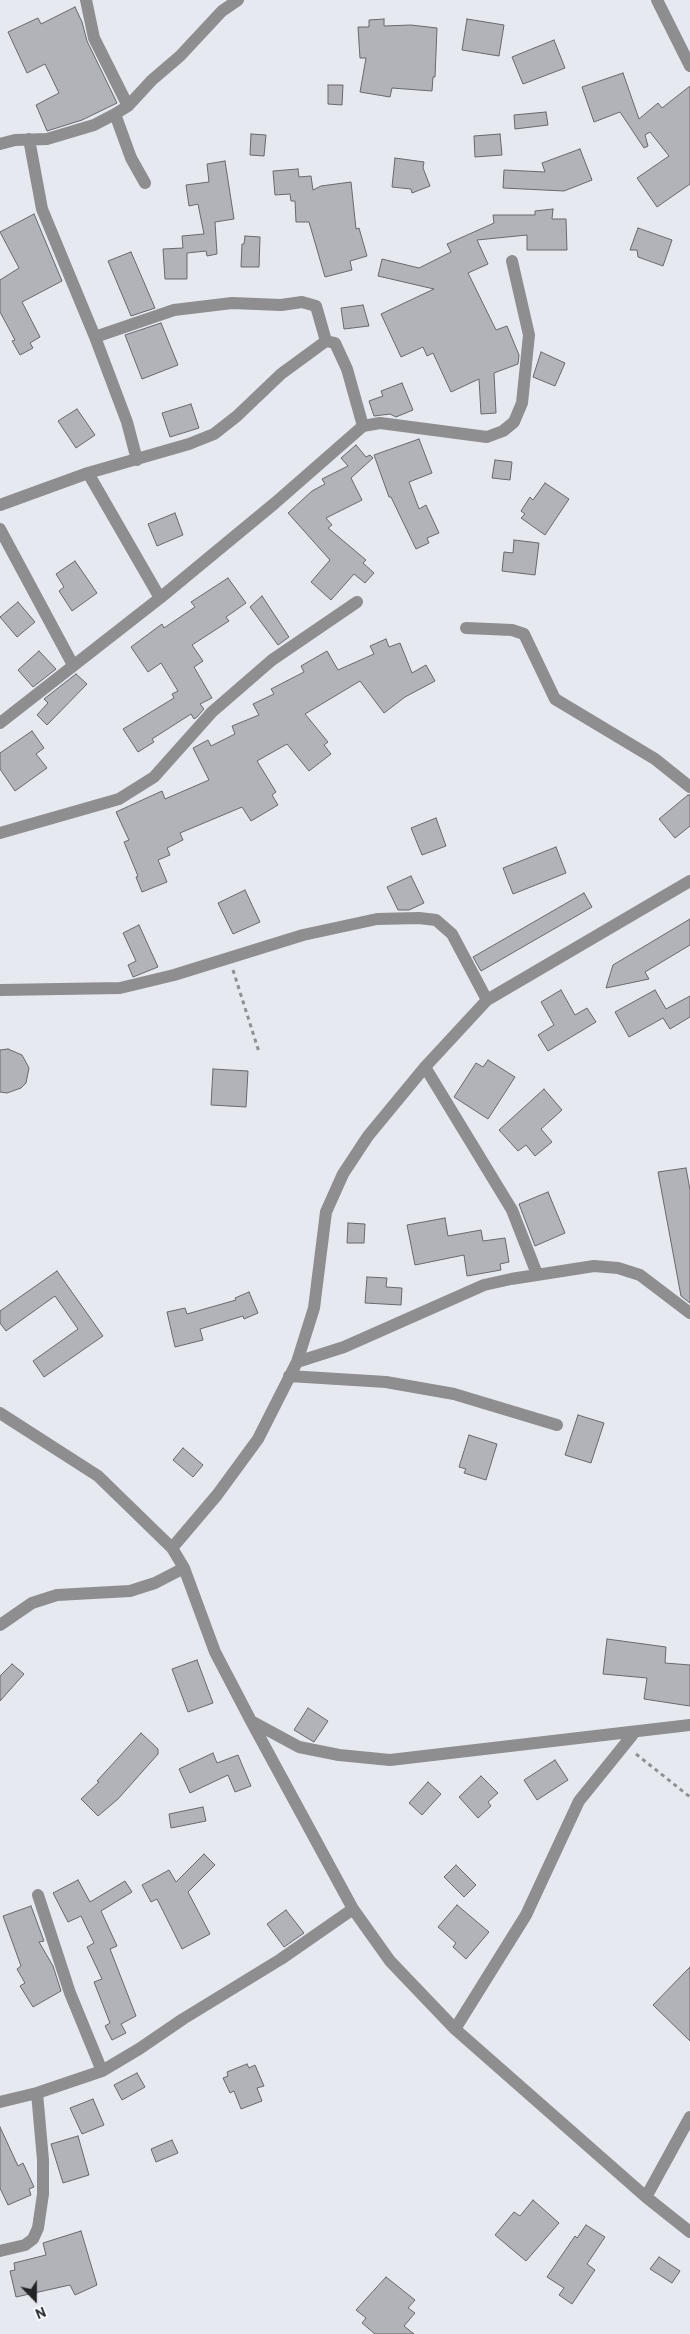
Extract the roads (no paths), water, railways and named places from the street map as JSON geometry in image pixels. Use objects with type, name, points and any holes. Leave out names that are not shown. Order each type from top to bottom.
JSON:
[{"type":"street","points":[[86,0],[94,38],[128,106]]},
{"type":"street","points":[[0,144],[14,140],[47,140],[94,124],[115,114],[128,106],[222,11],[236,0]]},
{"type":"street","points":[[657,0],[690,66]]},
{"type":"street","points":[[115,114],[131,158],[145,183]]},
{"type":"street","points":[[29,139],[42,210],[95,337],[127,422],[137,460]]},
{"type":"street","points":[[0,723],[160,598],[275,503],[363,426],[380,423],[487,437],[504,431],[514,422],[522,404],[528,336],[512,261]]},
{"type":"street","points":[[95,337],[174,310],[232,304],[281,305],[302,302],[316,306],[326,341]]},
{"type":"street","points":[[0,505],[88,473],[189,444],[214,434],[237,416],[281,374],[326,341],[335,343],[347,369],[363,426]]},
{"type":"street","points":[[88,473],[160,598]]},
{"type":"street","points":[[0,529],[73,665]]},
{"type":"street","points":[[0,833],[119,799],[154,777],[218,707],[272,660],[357,602]]},
{"type":"street","points":[[466,628],[512,630],[524,634],[556,698],[655,759],[690,787]]},
{"type":"street","points":[[172,1548],[217,1495],[258,1440],[297,1362],[314,1308],[326,1212],[343,1174],[368,1136],[487,1000],[690,881]]},
{"type":"street","points":[[0,990],[120,988],[174,975],[303,935],[377,919],[419,918],[436,920],[452,934],[487,1000]]},
{"type":"street","points":[[426,1068],[512,1210],[537,1274]]},
{"type":"street","points":[[297,1362],[344,1347],[484,1285],[537,1274],[594,1266],[618,1268],[640,1275],[690,1313]]},
{"type":"street","points":[[289,1376],[386,1382],[454,1394],[557,1425]]},
{"type":"street","points":[[0,1413],[98,1476],[172,1548],[184,1568],[215,1652],[251,1721],[353,1909],[390,1961],[455,2029],[646,2197],[690,2232]]},
{"type":"street","points":[[0,1625],[32,1603],[57,1595],[130,1592],[155,1583],[184,1568]]},
{"type":"street","points":[[251,1721],[299,1747],[339,1755],[390,1760],[690,1725]]},
{"type":"street","points":[[455,2029],[526,1915],[579,1801],[634,1733]]},
{"type":"street","points":[[38,1895],[70,1993],[102,2071]]},
{"type":"street","points":[[0,2102],[37,2093],[102,2071],[139,2049],[182,2019],[281,1959],[353,1909]]},
{"type":"street","points":[[0,2251],[24,2244],[32,2239],[38,2228],[43,2194],[43,2160],[37,2093]]},
{"type":"street","points":[[646,2197],[690,2117]]}]
